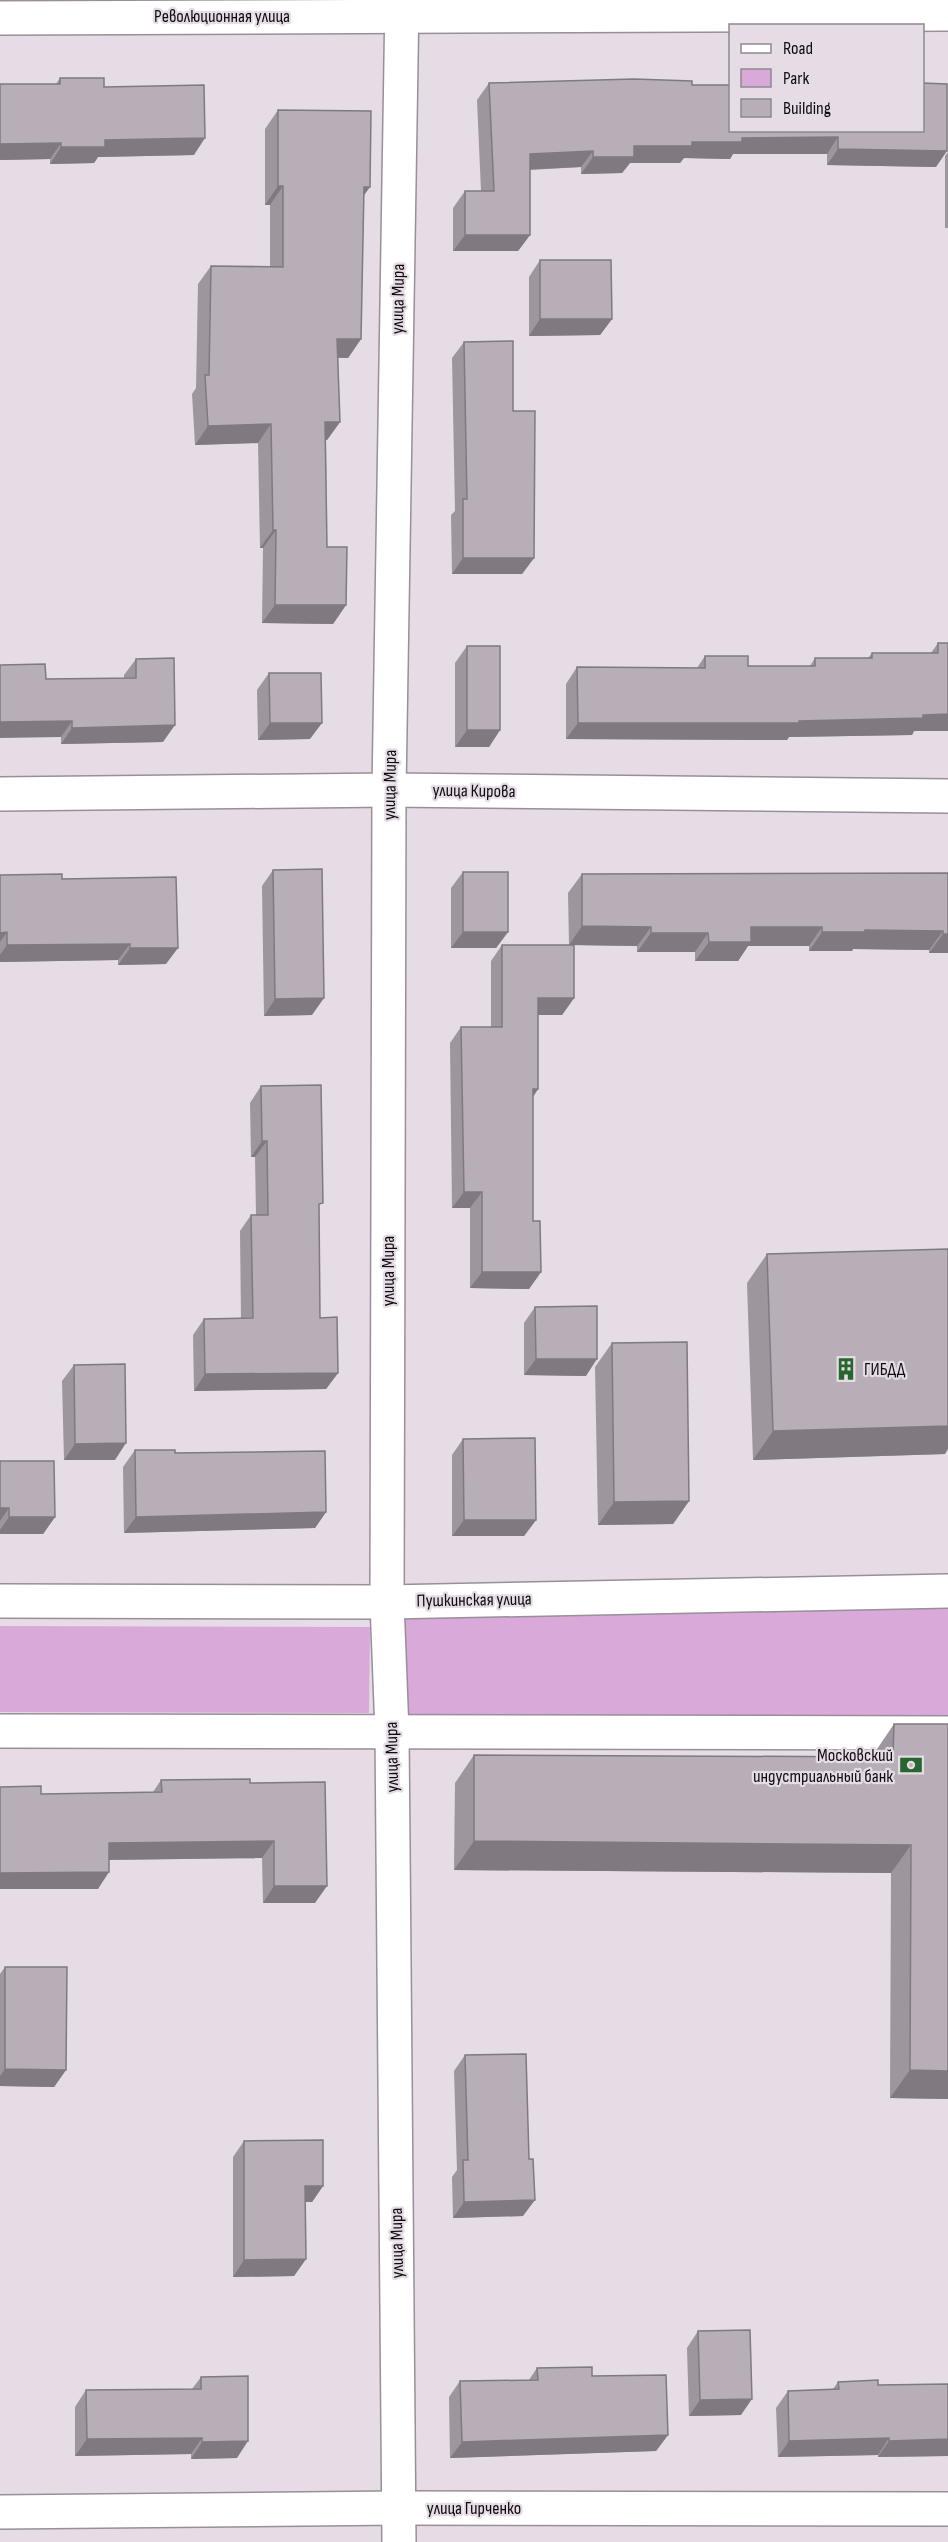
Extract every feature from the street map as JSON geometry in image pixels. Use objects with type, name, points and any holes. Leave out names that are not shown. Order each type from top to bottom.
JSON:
[{"type":"street","name":"Революционная улица","points":[[0,18],[402,8],[948,14]]},
{"type":"street","name":"улица Мира","points":[[399,2542],[392,1732],[387,1602],[389,790],[402,8]]},
{"type":"street","name":"улица Кирова","points":[[0,794],[389,790],[948,796]]},
{"type":"street","name":"Пушкинская улица","points":[[0,1601],[387,1602],[948,1592]]},
{"type":"street","points":[[0,1731],[948,1733]]},
{"type":"street","name":"улица Гирченко","points":[[0,2512],[399,2508],[948,2509]]},
{"type":"green space","points":[[948,1606],[948,1718],[403,1722],[399,1613]]},
{"type":"green space","points":[[0,1626],[370,1627],[369,1713],[0,1712]]},
{"type":"building","points":[[60,78],[104,78],[104,87],[204,85],[205,138],[105,140],[105,147],[61,147],[61,143],[0,144],[0,84],[60,84]]},
{"type":"building","points":[[634,79],[692,81],[692,85],[729,85],[729,132],[924,132],[924,83],[947,84],[947,151],[838,149],[838,137],[742,138],[742,142],[692,142],[692,146],[634,146],[634,157],[593,157],[593,151],[530,154],[530,235],[465,235],[465,191],[494,191],[489,83]]},
{"type":"building","points":[[278,110],[371,111],[370,187],[364,187],[361,339],[337,339],[340,422],[325,422],[327,547],[347,547],[346,605],[275,605],[276,530],[273,530],[271,424],[208,426],[205,375],[209,375],[211,266],[283,267],[283,186],[278,186]]},
{"type":"building","points":[[540,260],[611,260],[612,319],[540,319]]},
{"type":"building","points":[[513,341],[513,411],[535,411],[534,558],[463,558],[463,499],[467,499],[464,342]]},
{"type":"building","points":[[938,643],[948,643],[948,714],[923,715],[923,718],[799,721],[799,723],[578,723],[577,667],[705,668],[705,656],[748,656],[748,666],[815,666],[815,658],[872,658],[872,653],[938,653]]},
{"type":"building","points":[[467,646],[500,646],[500,730],[467,730]]},
{"type":"building","points":[[174,658],[175,725],[72,728],[72,721],[0,722],[0,665],[45,664],[46,679],[136,678],[136,659]]},
{"type":"building","points":[[269,673],[321,673],[322,723],[270,723]]},
{"type":"building","points":[[322,869],[324,998],[275,999],[273,870]]},
{"type":"building","points":[[463,872],[508,872],[508,932],[463,932]]},
{"type":"building","points":[[948,873],[948,934],[943,934],[943,931],[822,932],[822,927],[751,927],[751,942],[709,942],[708,933],[651,933],[651,927],[582,926],[582,874]]},
{"type":"building","points":[[62,874],[62,879],[176,877],[178,948],[130,948],[130,944],[7,945],[7,932],[0,933],[0,875]]},
{"type":"building","points":[[502,945],[574,945],[574,998],[538,998],[538,1089],[533,1089],[533,1221],[540,1221],[541,1272],[482,1272],[482,1192],[464,1192],[461,1027],[502,1027]]},
{"type":"building","points":[[321,1085],[323,1203],[319,1204],[320,1318],[337,1317],[338,1373],[205,1374],[204,1319],[253,1318],[251,1215],[268,1215],[267,1141],[262,1141],[261,1086]]},
{"type":"building","name":"ГИБДД","points":[[948,1249],[948,1426],[773,1431],[767,1254]]},
{"type":"building","points":[[597,1306],[597,1359],[536,1359],[535,1307]]},
{"type":"building","points":[[687,1342],[689,1501],[614,1502],[612,1343]]},
{"type":"building","points":[[125,1364],[126,1443],[75,1444],[74,1365]]},
{"type":"building","points":[[535,1438],[536,1520],[464,1520],[463,1439]]},
{"type":"building","points":[[135,1450],[175,1450],[175,1453],[325,1451],[326,1512],[136,1517]]},
{"type":"building","points":[[0,1461],[54,1461],[55,1517],[9,1517],[9,1508],[0,1508]]},
{"type":"building","points":[[894,1724],[948,1724],[948,2071],[910,2070],[911,1845],[474,1841],[474,1755],[893,1757]]},
{"type":"building","points":[[250,1779],[250,1783],[325,1782],[327,1886],[274,1886],[274,1841],[109,1843],[109,1872],[0,1873],[0,1787],[41,1786],[41,1794],[162,1792],[161,1780]]},
{"type":"building","points":[[5,1967],[67,1967],[66,2070],[5,2069]]},
{"type":"building","points":[[526,2054],[529,2159],[533,2159],[535,2200],[464,2202],[463,2160],[468,2160],[465,2055]]},
{"type":"building","points":[[323,2140],[323,2186],[305,2186],[306,2259],[244,2260],[244,2141]]},
{"type":"building","points":[[750,2330],[752,2399],[700,2400],[698,2331]]},
{"type":"building","points":[[592,2367],[592,2376],[666,2375],[668,2435],[462,2442],[460,2381],[538,2380],[537,2368]]},
{"type":"building","points":[[248,2376],[248,2441],[202,2442],[202,2438],[87,2439],[86,2390],[201,2389],[201,2377]]},
{"type":"building","points":[[878,2380],[878,2385],[948,2384],[948,2439],[789,2441],[788,2391],[839,2389],[838,2382]]},
{"type":"place","name":"ГИБДД","points":[[846,1369]]},
{"type":"place","name":"Московский индустриальный банк","points":[[911,1765]]}]
